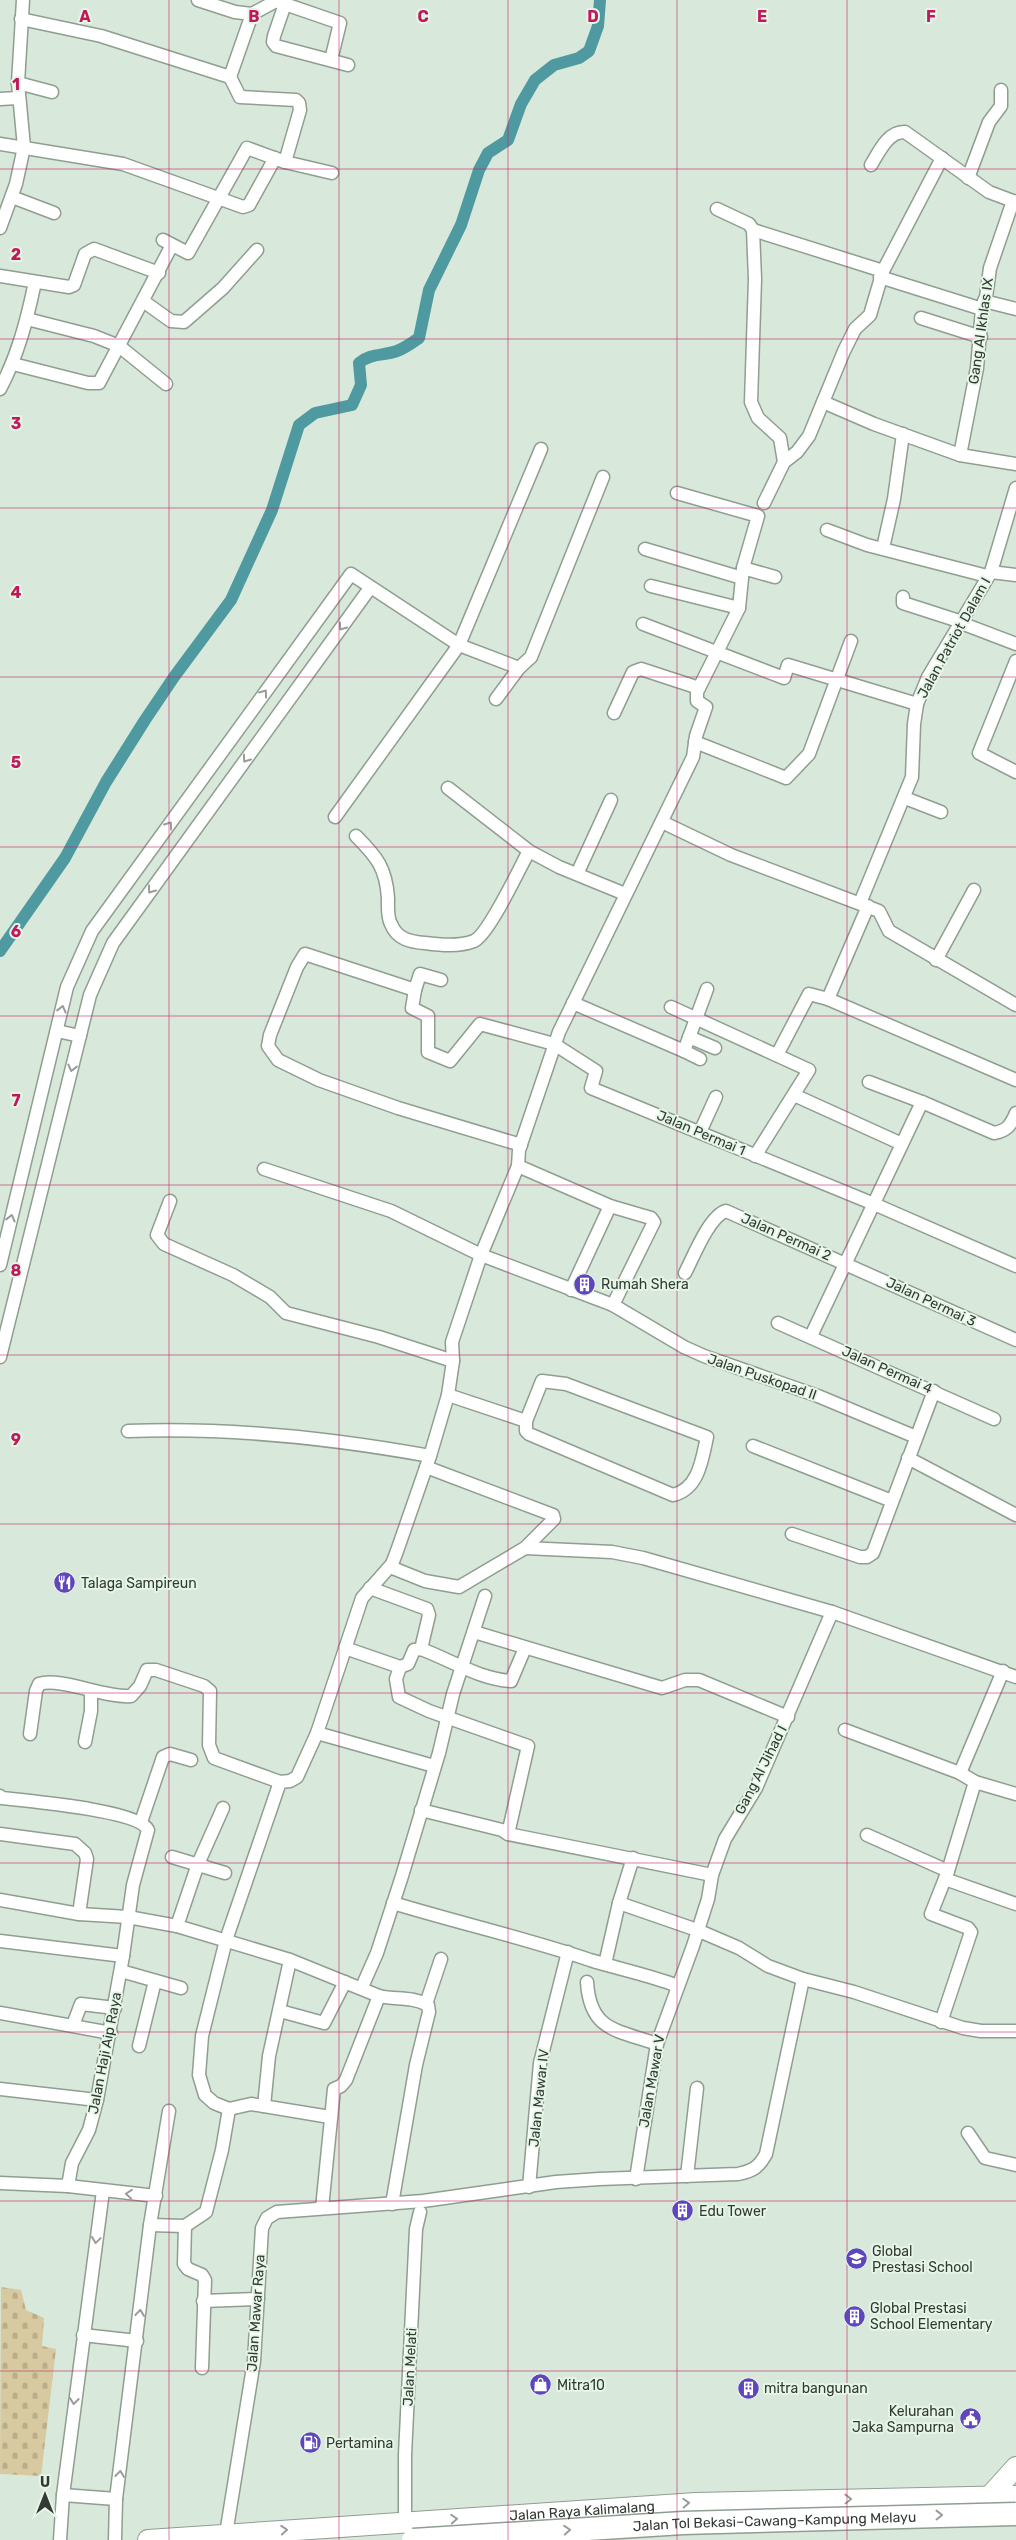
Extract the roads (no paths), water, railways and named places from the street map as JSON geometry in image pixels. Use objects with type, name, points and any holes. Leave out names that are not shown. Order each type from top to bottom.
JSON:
[{"type":"highway","name":"Jalan Tol Bekasi–Cawang–Kampung Melayu","points":[[414,2532],[1016,2514]]},
{"type":"main road","points":[[989,2497],[1016,2467]]},
{"type":"main road","name":"Jalan Raya Kalimalang","points":[[148,2540],[226,2534],[414,2532],[696,2503],[1016,2496]]},
{"type":"street","points":[[0,228],[12,197],[24,147],[18,98],[23,0]]},
{"type":"street","points":[[198,0],[235,12],[252,14],[280,2],[340,23],[331,60]]},
{"type":"street","points":[[280,2],[274,44],[348,65]]},
{"type":"street","points":[[230,77],[252,14]]},
{"type":"street","points":[[0,144],[123,164],[241,206],[249,205],[280,160],[300,110],[299,103],[290,100],[240,97],[230,77],[101,36],[22,19]]},
{"type":"street","points":[[18,83],[52,92]]},
{"type":"street","points":[[968,178],[989,122],[1001,106],[1001,90]]},
{"type":"street","points":[[0,99],[18,98]]},
{"type":"street","points":[[871,165],[888,138],[898,132],[905,132],[989,192],[1014,204]]},
{"type":"street","points":[[14,364],[88,383],[99,383],[159,273],[168,242],[188,254],[245,149],[249,148],[280,160],[332,173]]},
{"type":"street","points":[[764,503],[784,462],[805,443],[844,351],[855,329],[870,316],[882,274],[942,158]]},
{"type":"street","points":[[12,197],[54,213]]},
{"type":"street","name":"Gang Al Ikhlas IX","points":[[960,455],[981,337],[983,305],[995,248],[1014,204]]},
{"type":"street","points":[[717,208],[749,224],[753,230],[755,279],[751,402],[758,418],[780,438],[784,462]]},
{"type":"street","points":[[753,230],[882,274],[983,305],[1016,309]]},
{"type":"street","points":[[0,276],[72,286],[86,254],[94,248],[159,273]]},
{"type":"street","points":[[143,301],[171,321],[184,322],[223,288],[257,250]]},
{"type":"street","points":[[0,390],[14,364],[35,282]]},
{"type":"street","points":[[920,318],[981,337]]},
{"type":"street","points":[[27,319],[94,336],[120,346],[166,384]]},
{"type":"street","points":[[823,402],[960,455],[1016,464]]},
{"type":"street","points":[[883,548],[894,499],[903,434]]},
{"type":"street","points":[[335,817],[459,645],[541,449]]},
{"type":"street","points":[[496,699],[531,657],[603,477]]},
{"type":"street","name":"Jalan Patriot Dalam I","points":[[828,999],[912,777],[914,724],[917,704],[928,678],[989,574],[1014,503],[1016,488]]},
{"type":"street","points":[[30,1734],[36,1691],[39,1684],[68,1686],[91,1692],[131,1696],[140,1686],[145,1672],[151,1669],[204,1686],[210,1691],[212,1702],[209,1745],[212,1756],[219,1761],[280,1782],[290,1782],[297,1777],[317,1733],[362,1598],[390,1567],[428,1461],[448,1395],[453,1361],[452,1342],[482,1255],[518,1166],[521,1145],[554,1044],[625,894],[690,764],[706,707],[697,701],[699,688],[738,608],[742,573],[758,516],[677,493]]},
{"type":"street","points":[[827,530],[867,545],[938,565],[989,574],[1016,575]]},
{"type":"street","points":[[645,549],[742,573],[775,577]]},
{"type":"street","points":[[0,1265],[67,987],[92,931],[350,574],[459,645],[520,668]]},
{"type":"street","points":[[651,586],[738,608]]},
{"type":"street","points":[[0,1357],[90,995],[113,943],[370,588]]},
{"type":"street","points":[[903,597],[903,603],[1016,644]]},
{"type":"street","points":[[643,624],[784,678],[788,665],[917,704]]},
{"type":"street","points":[[695,742],[786,778],[809,754],[851,641]]},
{"type":"street","points":[[1016,660],[979,753],[1016,772]]},
{"type":"street","points":[[614,713],[633,672],[637,669],[699,688]]},
{"type":"street","points":[[448,788],[529,851],[625,894]]},
{"type":"street","points":[[905,798],[941,812]]},
{"type":"street","points":[[577,874],[611,800]]},
{"type":"street","points":[[662,822],[731,855],[879,911],[889,931],[1016,1005]]},
{"type":"street","points":[[356,836],[383,867],[387,884],[390,922],[396,934],[410,942],[427,944],[465,944],[476,940],[487,929],[529,851]]},
{"type":"street","points":[[936,960],[974,890]]},
{"type":"street","points":[[415,990],[305,954],[281,1005],[268,1046],[278,1060],[319,1080],[398,1108],[521,1145]]},
{"type":"street","points":[[441,980],[420,974],[415,990],[412,1008],[428,1016],[428,1052],[450,1061],[480,1024],[554,1044]]},
{"type":"street","points":[[684,1051],[707,989]]},
{"type":"street","points":[[776,1055],[809,994],[828,999],[1016,1080]]},
{"type":"street","points":[[573,1003],[700,1059]]},
{"type":"street","points":[[671,1008],[809,1070],[755,1156]]},
{"type":"street","points":[[57,1031],[80,1036]]},
{"type":"street","points":[[689,1037],[715,1048]]},
{"type":"street","name":"Jalan Permai 1","points":[[554,1044],[596,1071],[591,1088],[874,1204],[1016,1266]]},
{"type":"street","points":[[869,1082],[922,1102],[994,1133],[1003,1132],[1010,1126],[1016,1113]]},
{"type":"street","points":[[794,1095],[902,1144]]},
{"type":"street","points":[[700,1132],[716,1097]]},
{"type":"street","points":[[811,1336],[922,1102]]},
{"type":"street","points":[[518,1166],[610,1206],[651,1218],[654,1222],[613,1305]]},
{"type":"street","name":"Jalan Puskopad II","points":[[264,1170],[366,1201],[482,1255],[613,1305],[684,1347],[704,1356],[818,1396],[916,1437]]},
{"type":"street","points":[[170,1201],[157,1235],[164,1244],[239,1278],[270,1296],[286,1313],[379,1337],[453,1361]]},
{"type":"street","points":[[571,1290],[610,1206]]},
{"type":"street","name":"Jalan Permai 2","points":[[685,1273],[711,1224],[719,1214],[726,1212],[846,1263]]},
{"type":"street","name":"Jalan Permai 3","points":[[846,1263],[1016,1340]]},
{"type":"street","name":"Jalan Permai 4","points":[[778,1323],[811,1336],[994,1419]]},
{"type":"street","points":[[550,1380],[566,1384],[707,1437],[694,1481],[683,1492],[673,1495],[529,1434],[526,1431],[526,1420],[542,1381],[550,1380]]},
{"type":"street","points":[[792,1534],[860,1557],[867,1557],[873,1552],[934,1391]]},
{"type":"street","points":[[448,1395],[526,1420]]},
{"type":"street","points":[[128,1431],[187,1429],[245,1435],[275,1434],[363,1444],[428,1461],[553,1515],[552,1522],[525,1548],[458,1587],[425,1581],[390,1567]]},
{"type":"street","points":[[753,1446],[892,1501]]},
{"type":"street","points":[[908,1458],[1016,1515]]},
{"type":"street","points":[[525,1548],[612,1552],[676,1567],[832,1612],[1016,1677]]},
{"type":"street","points":[[370,1588],[427,1610],[429,1615],[421,1649]]},
{"type":"street","points":[[362,1988],[377,1953],[393,1903],[461,1668],[485,1596]]},
{"type":"street","name":"Gang Al Jihad I","points":[[697,1930],[712,1875],[725,1839],[756,1788],[832,1612]]},
{"type":"street","points":[[474,1632],[662,1688],[685,1680],[700,1680],[788,1717]]},
{"type":"street","points":[[345,1648],[400,1667],[408,1664],[414,1650],[421,1649],[444,1658],[461,1668],[501,1680],[511,1681],[525,1648]]},
{"type":"street","points":[[400,1667],[396,1679],[399,1697],[447,1717],[528,1746],[508,1834]]},
{"type":"street","points":[[960,1773],[1003,1671]]},
{"type":"street","points":[[85,1742],[92,1711],[91,1692]]},
{"type":"street","points":[[845,1730],[960,1773],[975,1782],[1016,1794]]},
{"type":"street","points":[[317,1733],[434,1766]]},
{"type":"street","points":[[0,1796],[2,1798],[119,1814],[141,1822],[163,1757],[170,1754],[191,1760]]},
{"type":"street","points":[[280,1782],[226,1940],[202,2036],[198,2064],[201,2086],[205,2095],[214,2103],[229,2109],[243,2104],[330,2117]]},
{"type":"street","points":[[941,2022],[971,1932],[968,1928],[931,1915],[947,1875],[975,1782]]},
{"type":"street","points":[[177,1926],[198,1864],[223,1808]]},
{"type":"street","points":[[420,1810],[502,1830],[508,1834],[712,1875]]},
{"type":"street","name":"Jalan Haji Aip Raya","points":[[68,2186],[72,2163],[89,2130],[111,2032],[124,1956],[133,1885],[148,1830],[141,1822]]},
{"type":"street","points":[[0,1834],[66,1842],[82,1848],[87,1860],[79,1914]]},
{"type":"street","points":[[867,1834],[947,1875],[1016,1904]]},
{"type":"street","points":[[172,1857],[225,1873]]},
{"type":"street","points":[[605,1964],[619,1903],[633,1858]]},
{"type":"street","points":[[0,1900],[79,1914],[128,1916],[177,1926],[290,1960],[379,1996],[392,1999],[406,1997],[426,2004],[429,2007],[429,2012],[416,2065],[392,2204]]},
{"type":"street","points":[[393,1903],[453,1922],[650,1975],[678,1986]]},
{"type":"street","points":[[619,1903],[697,1930],[738,1948],[768,1966],[803,1979],[854,1992],[941,2022],[981,2031],[1016,2031]]},
{"type":"street","name":"Jalan Mawar V","points":[[636,2179],[657,2044],[697,1930]]},
{"type":"street","points":[[0,1941],[124,1956]]},
{"type":"street","name":"Jalan Mawar IV","points":[[528,2187],[540,2063],[568,1952]]},
{"type":"street","points":[[426,2004],[441,1959]]},
{"type":"street","points":[[264,2106],[269,2056],[286,1983],[284,1978],[290,1960]]},
{"type":"street","points":[[121,1971],[181,1988]]},
{"type":"street","name":"Jalan Mawar Raya","points":[[226,2534],[254,2360],[264,2222],[271,2214],[322,2208],[392,2204],[599,2179],[738,2174],[753,2171],[760,2165],[766,2154],[803,1979]]},
{"type":"street","points":[[138,2046],[155,1981]]},
{"type":"street","points":[[280,2011],[324,2024],[345,1982]]},
{"type":"street","points":[[588,1982],[592,2008],[601,2023],[657,2044]]},
{"type":"street","points":[[322,2208],[334,2089],[341,2086],[346,2080],[379,1996]]},
{"type":"street","points":[[73,2025],[81,2004],[115,2008]]},
{"type":"street","points":[[0,2014],[111,2032]]},
{"type":"street","points":[[687,2176],[698,2088]]},
{"type":"street","points":[[0,2090],[97,2100]]},
{"type":"street","points":[[150,2225],[185,2226],[206,2212],[222,2150],[229,2109]]},
{"type":"street","points":[[115,2540],[116,2499],[150,2225],[169,2111]]},
{"type":"street","points":[[968,2133],[985,2158],[1016,2164]]},
{"type":"street","points":[[0,2183],[68,2186],[156,2196]]},
{"type":"street","points":[[60,2540],[63,2495],[103,2191]]},
{"type":"street","name":"Jalan Melati","points":[[414,2532],[405,2455],[416,2229],[420,2212]]},
{"type":"street","points":[[185,2226],[184,2264],[188,2270],[204,2277],[202,2368]]},
{"type":"street","points":[[203,2301],[258,2299]]},
{"type":"street","points":[[83,2335],[137,2341]]},
{"type":"street","points":[[63,2495],[116,2499]]},
{"type":"waterway","points":[[0,951],[65,858],[106,782],[145,720],[231,600],[272,510],[299,425],[315,413],[352,405],[361,385],[359,363],[373,356],[400,350],[419,338],[429,290],[461,225],[479,170],[488,153],[508,140],[521,104],[535,80],[554,65],[579,58],[589,51],[598,26],[600,0]]},
{"type":"place","name":"Rumah Shera","points":[[585,1284]]},
{"type":"place","name":"Talaga Sampireun","points":[[65,1583]]},
{"type":"place","name":"Edu Tower","points":[[683,2211]]},
{"type":"place","name":"Global Prestasi School","points":[[856,2259]]},
{"type":"place","name":"Global Prestasi School Elementary","points":[[854,2316]]},
{"type":"place","name":"Mitra10","points":[[541,2385]]},
{"type":"place","name":"mitra bangunan","points":[[748,2388]]},
{"type":"place","name":"Kelurahan Jaka Sampurna","points":[[970,2419]]},
{"type":"place","name":"Pertamina","points":[[310,2443]]}]
